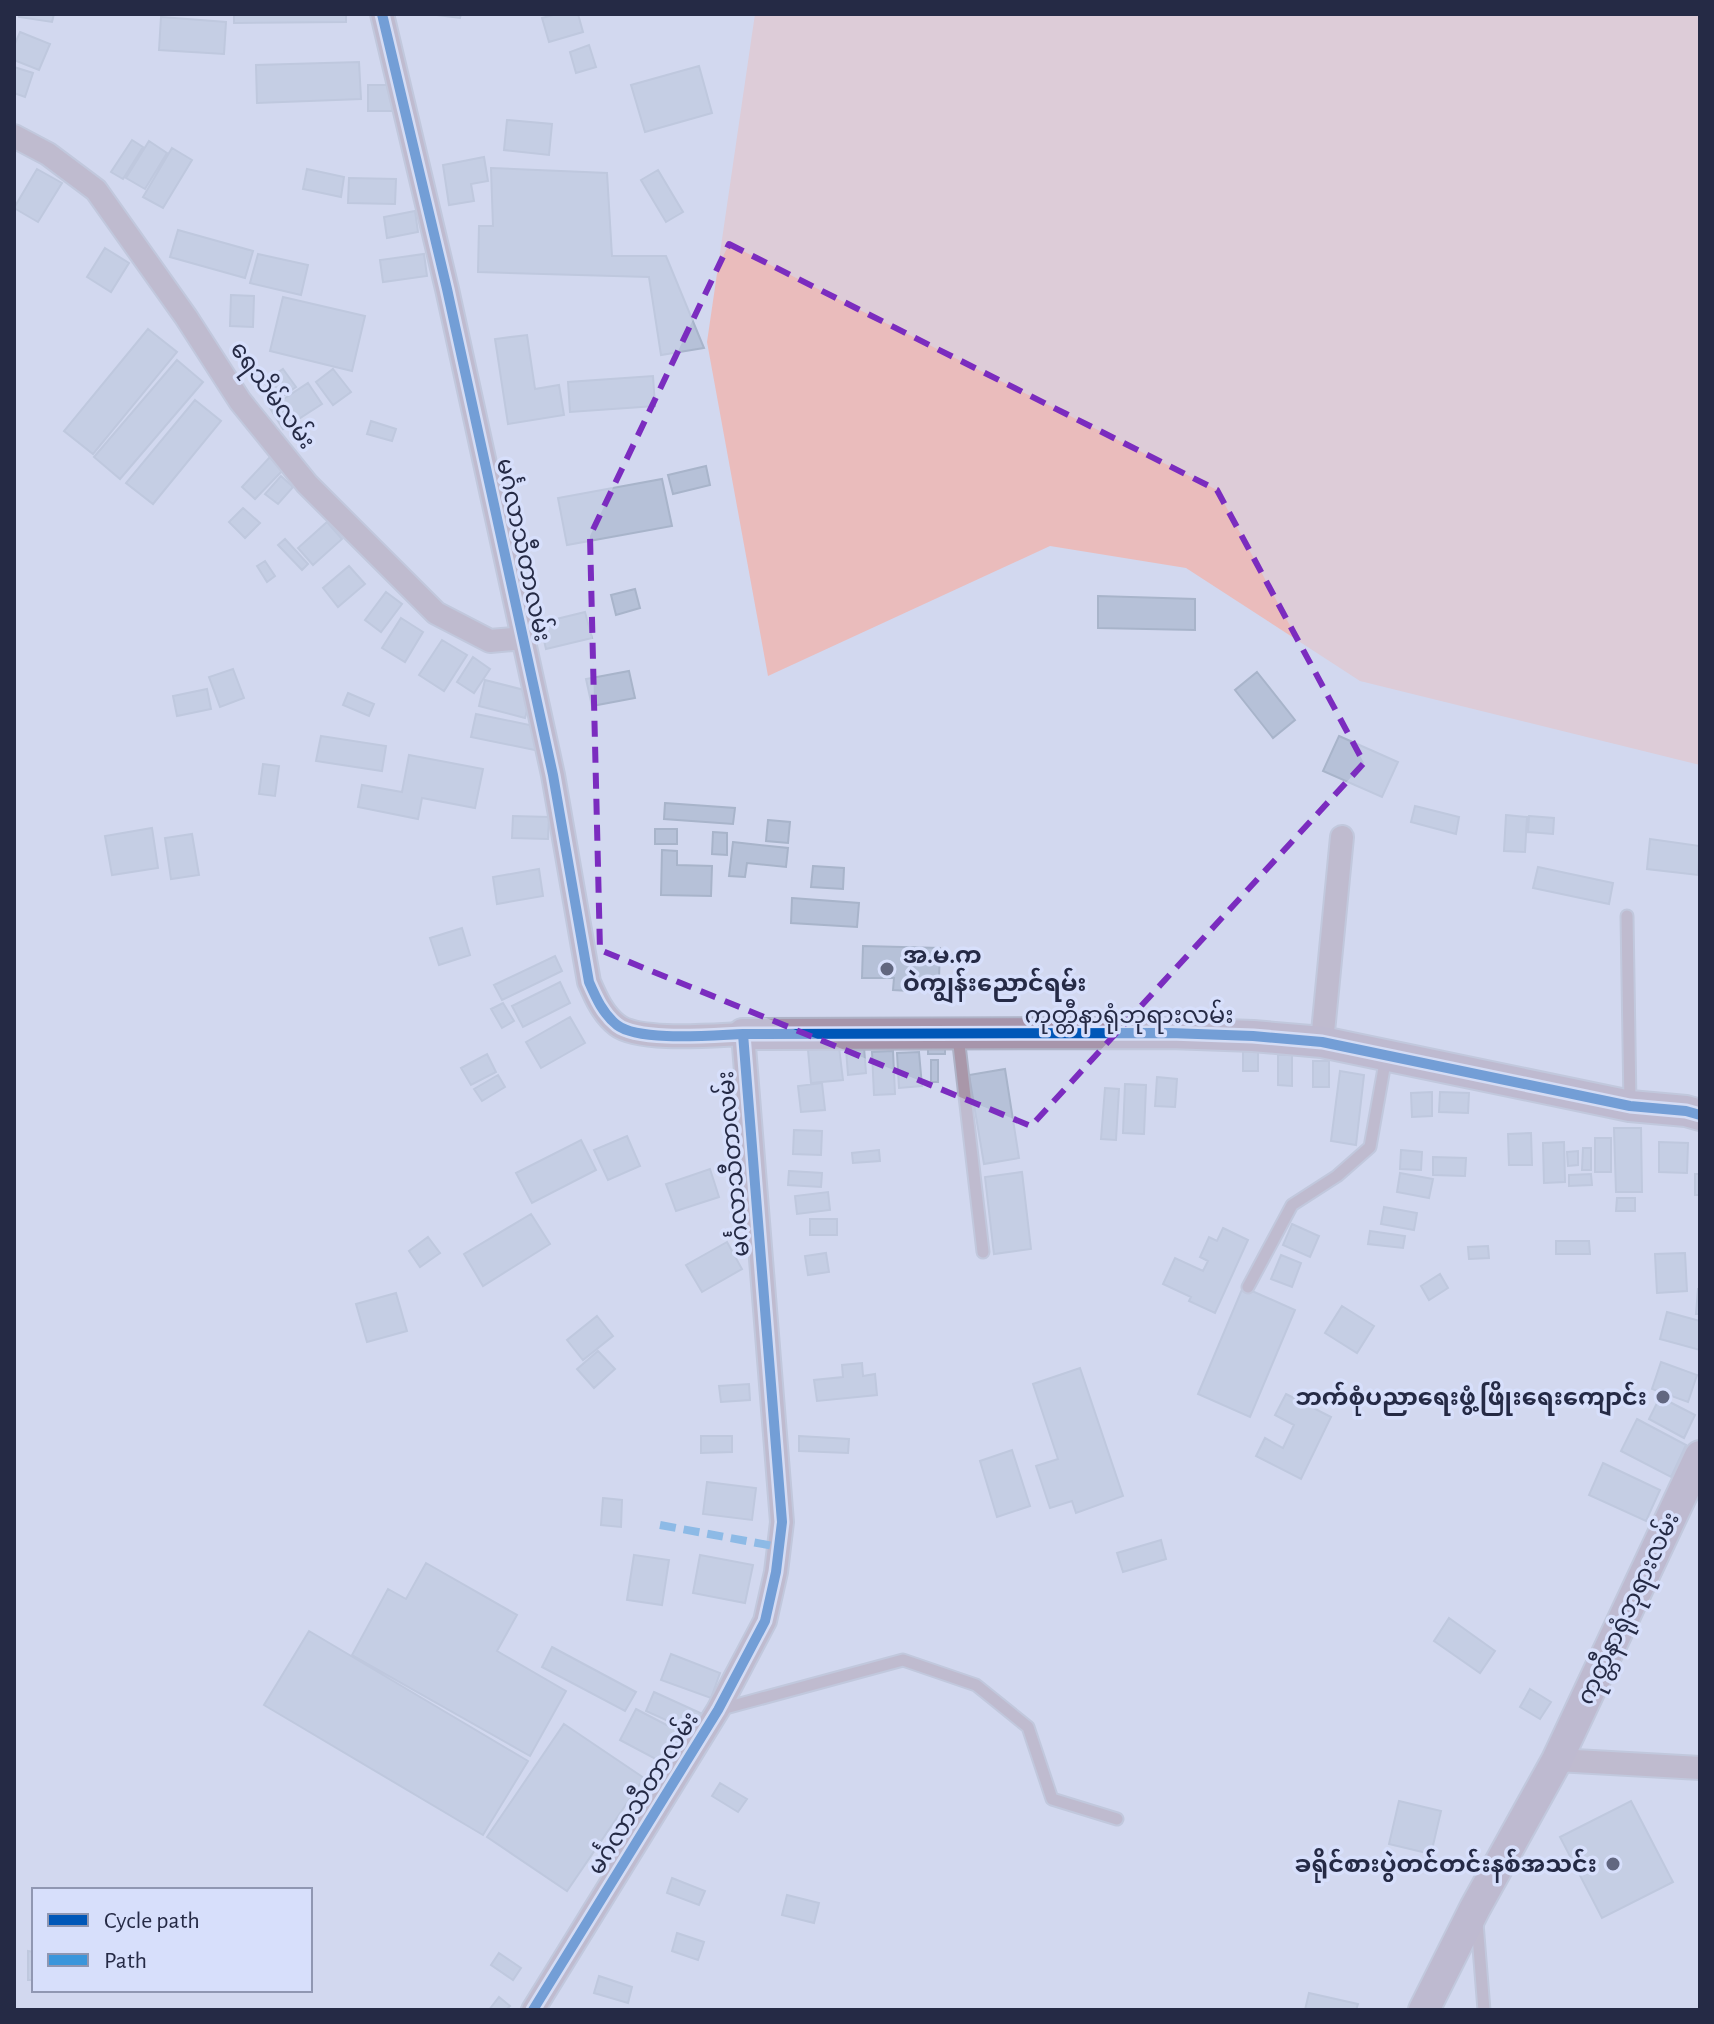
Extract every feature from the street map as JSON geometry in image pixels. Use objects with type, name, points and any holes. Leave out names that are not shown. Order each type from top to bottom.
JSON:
[{"type":"street","name":"မင်္ဂလာသီတာလမ်း","points":[[382,14],[447,289],[553,775],[589,982],[598,1003],[619,1027],[660,1036],[743,1034],[782,1522],[776,1572],[765,1621],[718,1710],[533,2010]]},
{"type":"street","name":"ရေသိမ်လမ်း","points":[[14,136],[48,154],[96,190],[259,425],[307,484],[436,613],[490,641],[523,638]]},
{"type":"street","points":[[1322,1042],[1342,837]]},
{"type":"street","name":"ကုတ္တီနာရုံဘုရားလမ်း","points":[[743,1034],[958,1036],[1170,1033],[1322,1042],[1630,1106],[1700,1115]]},
{"type":"street","name":"ကုတ္တီနာရုံဘုရားလမ်း","points":[[1424,2010],[1475,1908],[1557,1760],[1700,1456]]},
{"type":"street","points":[[1557,1760],[1700,1768]]},
{"type":"lane","points":[[1627,916],[1630,1106]]},
{"type":"lane","points":[[958,1036],[983,1252]]},
{"type":"lane","points":[[1248,1287],[1292,1205],[1337,1176],[1370,1147],[1386,1056]]},
{"type":"lane","points":[[718,1710],[903,1660],[976,1685],[1028,1727],[1052,1799],[1117,1819]]},
{"type":"lane","points":[[1475,1908],[1484,2010]]},
{"type":"highlighted area","points":[[729,244],[1217,490],[1364,763],[1031,1126],[600,950],[590,536]]},
{"type":"shaded area","points":[[755,14],[1700,14],[1700,765],[1360,681],[1186,568],[1050,546],[768,676],[707,342]]},
{"type":"building","points":[[19,14],[54,14],[52,22],[19,17]]},
{"type":"building","points":[[234,14],[346,14],[346,22],[234,23]]},
{"type":"building","points":[[429,14],[461,14],[460,18]]},
{"type":"building","points":[[578,14],[583,32],[549,42],[542,18]]},
{"type":"building","points":[[161,17],[226,22],[224,54],[159,50]]},
{"type":"building","points":[[20,32],[50,44],[39,70],[14,60],[14,46]]},
{"type":"building","points":[[589,45],[596,67],[576,73],[570,52]]},
{"type":"building","points":[[359,62],[361,99],[257,103],[256,65]]},
{"type":"building","points":[[699,66],[712,113],[645,132],[631,85]]},
{"type":"building","points":[[14,67],[33,73],[25,97],[14,93]]},
{"type":"building","points":[[368,85],[394,85],[394,111],[368,111]]},
{"type":"building","points":[[507,120],[552,124],[549,155],[504,150]]},
{"type":"building","points":[[132,140],[143,147],[123,179],[111,172]]},
{"type":"building","points":[[149,141],[167,153],[145,189],[126,178]]},
{"type":"building","points":[[172,148],[192,160],[163,208],[143,197]]},
{"type":"building","points":[[484,157],[488,181],[471,184],[474,201],[449,205],[443,165]]},
{"type":"building","points":[[491,168],[607,173],[612,256],[666,256],[704,348],[661,355],[649,277],[478,272],[479,226],[493,226]]},
{"type":"building","points":[[37,169],[62,183],[38,222],[14,208]]},
{"type":"building","points":[[307,169],[344,177],[341,197],[303,189]]},
{"type":"building","points":[[658,170],[683,212],[666,222],[641,180]]},
{"type":"building","points":[[349,178],[396,179],[395,204],[348,203]]},
{"type":"building","points":[[415,211],[418,232],[387,238],[384,217]]},
{"type":"building","points":[[178,230],[253,251],[245,278],[170,257]]},
{"type":"building","points":[[105,248],[129,263],[111,292],[87,277]]},
{"type":"building","points":[[258,254],[308,265],[301,295],[250,283]]},
{"type":"building","points":[[424,254],[427,276],[383,282],[380,260]]},
{"type":"building","points":[[231,295],[254,296],[253,327],[230,326]]},
{"type":"building","points":[[283,297],[365,316],[352,371],[270,351]]},
{"type":"building","points":[[148,329],[177,352],[93,454],[64,431]]},
{"type":"building","points":[[527,335],[535,389],[559,385],[564,415],[508,424],[495,339]]},
{"type":"building","points":[[177,360],[203,382],[120,479],[94,457]]},
{"type":"building","points":[[283,369],[296,387],[277,400],[264,382]]},
{"type":"building","points":[[333,369],[351,392],[333,405],[316,382]]},
{"type":"building","points":[[653,376],[655,406],[570,412],[568,382]]},
{"type":"building","points":[[308,383],[322,404],[283,429],[270,408]]},
{"type":"building","points":[[195,400],[221,421],[153,504],[126,483]]},
{"type":"building","points":[[371,421],[396,429],[392,441],[367,434]]},
{"type":"building","points":[[270,457],[283,470],[255,499],[242,487]]},
{"type":"building","points":[[706,466],[710,485],[673,494],[668,475]]},
{"type":"building","points":[[281,476],[293,487],[278,504],[265,494]]},
{"type":"building","points":[[662,479],[672,526],[567,545],[558,498]]},
{"type":"building","points":[[243,508],[260,523],[245,538],[229,522]]},
{"type":"building","points":[[327,522],[342,539],[313,565],[298,548]]},
{"type":"building","points":[[285,539],[308,564],[302,570],[278,545]]},
{"type":"building","points":[[265,561],[275,576],[267,582],[257,566]]},
{"type":"building","points":[[349,566],[365,584],[338,607],[323,588]]},
{"type":"building","points":[[635,589],[640,608],[616,615],[611,595]]},
{"type":"building","points":[[386,592],[402,604],[381,632],[365,620]]},
{"type":"building","points":[[1098,596],[1195,599],[1195,630],[1098,628]]},
{"type":"building","points":[[585,612],[592,638],[546,649],[540,623]]},
{"type":"building","points":[[401,618],[423,632],[405,662],[382,648]]},
{"type":"building","points":[[442,640],[467,655],[444,691],[419,675]]},
{"type":"building","points":[[473,657],[490,669],[474,693],[457,682]]},
{"type":"building","points":[[233,669],[244,698],[220,707],[209,677]]},
{"type":"building","points":[[629,671],[635,698],[592,706],[586,679]]},
{"type":"building","points":[[1257,672],[1295,720],[1273,738],[1235,690]]},
{"type":"building","points":[[485,680],[532,692],[525,718],[479,706]]},
{"type":"building","points":[[207,689],[211,709],[177,716],[173,696]]},
{"type":"building","points":[[348,693],[374,704],[369,716],[343,705]]},
{"type":"building","points":[[476,714],[539,727],[535,750],[471,737]]},
{"type":"building","points":[[321,736],[386,746],[382,771],[316,761]]},
{"type":"building","points":[[1339,736],[1398,762],[1382,797],[1323,771]]},
{"type":"building","points":[[409,755],[483,769],[475,808],[422,798],[418,819],[358,807],[362,785],[402,792]]},
{"type":"building","points":[[263,764],[279,766],[275,796],[259,794]]},
{"type":"building","points":[[665,803],[735,808],[733,824],[664,819]]},
{"type":"building","points":[[1415,806],[1459,817],[1456,834],[1411,822]]},
{"type":"building","points":[[1506,815],[1527,817],[1525,852],[1504,851]]},
{"type":"building","points":[[513,816],[549,817],[548,839],[512,838]]},
{"type":"building","points":[[1529,816],[1554,818],[1553,834],[1528,832]]},
{"type":"building","points":[[768,820],[790,822],[788,843],[766,841]]},
{"type":"building","points":[[152,828],[158,868],[112,875],[105,836]]},
{"type":"building","points":[[655,829],[677,829],[677,844],[655,844]]},
{"type":"building","points":[[713,832],[727,833],[727,855],[712,854]]},
{"type":"building","points":[[192,834],[199,875],[171,879],[165,838]]},
{"type":"building","points":[[1650,839],[1700,846],[1698,875],[1647,869]]},
{"type":"building","points":[[733,842],[788,848],[786,867],[747,863],[745,877],[729,876]]},
{"type":"building","points":[[662,850],[677,851],[677,865],[712,866],[711,896],[661,895]]},
{"type":"building","points":[[813,866],[844,868],[843,889],[811,887]]},
{"type":"building","points":[[1538,867],[1613,883],[1609,904],[1533,888]]},
{"type":"building","points":[[539,869],[543,896],[497,904],[493,877]]},
{"type":"building","points":[[792,898],[859,903],[857,927],[791,923]]},
{"type":"building","points":[[462,928],[470,955],[439,965],[430,938]]},
{"type":"building","points":[[863,946],[940,948],[939,979],[910,979],[910,991],[893,990],[894,978],[862,978]]},
{"type":"building","points":[[555,956],[562,971],[502,1000],[494,985]]},
{"type":"building","points":[[560,982],[570,1003],[523,1027],[512,1006]]},
{"type":"building","points":[[503,1003],[514,1021],[502,1028],[491,1009]]},
{"type":"building","points":[[570,1017],[585,1043],[541,1068],[526,1042]]},
{"type":"building","points":[[928,1040],[945,1040],[945,1054],[928,1054]]},
{"type":"building","points":[[1243,1046],[1258,1046],[1258,1071],[1243,1071]]},
{"type":"building","points":[[839,1047],[843,1080],[811,1083],[808,1050]]},
{"type":"building","points":[[864,1047],[866,1073],[848,1075],[846,1049]]},
{"type":"building","points":[[893,1051],[895,1094],[874,1095],[872,1052]]},
{"type":"building","points":[[919,1052],[922,1086],[899,1088],[897,1053]]},
{"type":"building","points":[[487,1054],[496,1072],[471,1085],[461,1068]]},
{"type":"building","points":[[1278,1055],[1292,1055],[1292,1086],[1278,1085]]},
{"type":"building","points":[[931,1060],[938,1060],[938,1082],[931,1082]]},
{"type":"building","points":[[1313,1061],[1329,1061],[1329,1087],[1313,1087]]},
{"type":"building","points":[[1005,1069],[1019,1158],[984,1164],[969,1075]]},
{"type":"building","points":[[1340,1071],[1364,1075],[1356,1145],[1331,1141]]},
{"type":"building","points":[[498,1075],[505,1087],[482,1101],[474,1089]]},
{"type":"building","points":[[1157,1077],[1177,1079],[1175,1107],[1155,1106]]},
{"type":"building","points":[[822,1083],[825,1110],[801,1112],[798,1086]]},
{"type":"building","points":[[1125,1084],[1146,1085],[1144,1134],[1123,1133]]},
{"type":"building","points":[[1105,1088],[1119,1089],[1116,1140],[1101,1139]]},
{"type":"building","points":[[1432,1092],[1432,1116],[1412,1117],[1411,1093]]},
{"type":"building","points":[[1440,1092],[1469,1093],[1468,1113],[1439,1112]]},
{"type":"building","points":[[1614,1128],[1641,1128],[1642,1192],[1616,1192]]},
{"type":"building","points":[[794,1130],[822,1131],[821,1155],[793,1154]]},
{"type":"building","points":[[1531,1133],[1532,1165],[1509,1165],[1508,1134]]},
{"type":"building","points":[[627,1136],[640,1166],[608,1180],[594,1150]]},
{"type":"building","points":[[1595,1138],[1611,1138],[1611,1172],[1595,1172]]},
{"type":"building","points":[[581,1140],[596,1170],[532,1203],[516,1173]]},
{"type":"building","points":[[1564,1142],[1565,1182],[1544,1183],[1543,1143]]},
{"type":"building","points":[[1659,1142],[1688,1143],[1687,1173],[1659,1172]]},
{"type":"building","points":[[1583,1148],[1591,1148],[1591,1170],[1582,1170]]},
{"type":"building","points":[[879,1150],[880,1161],[853,1163],[852,1153]]},
{"type":"building","points":[[1401,1150],[1422,1152],[1421,1170],[1400,1169]]},
{"type":"building","points":[[1578,1151],[1578,1165],[1568,1166],[1567,1152]]},
{"type":"building","points":[[1433,1157],[1466,1158],[1465,1176],[1433,1175]]},
{"type":"building","points":[[710,1169],[719,1197],[676,1211],[666,1184]]},
{"type":"building","points":[[789,1171],[822,1173],[821,1187],[788,1185]]},
{"type":"building","points":[[1022,1172],[1031,1249],[994,1254],[985,1177]]},
{"type":"building","points":[[1400,1173],[1433,1179],[1429,1198],[1397,1192]]},
{"type":"building","points":[[1591,1174],[1592,1185],[1569,1186],[1569,1175]]},
{"type":"building","points":[[1695,1174],[1700,1174],[1700,1195],[1695,1195]]},
{"type":"building","points":[[828,1192],[830,1210],[797,1214],[795,1196]]},
{"type":"building","points":[[1617,1198],[1635,1198],[1635,1211],[1616,1211]]},
{"type":"building","points":[[1384,1207],[1417,1213],[1414,1230],[1381,1224]]},
{"type":"building","points":[[531,1214],[550,1244],[483,1286],[464,1254]]},
{"type":"building","points":[[810,1219],[837,1219],[837,1235],[810,1235]]},
{"type":"building","points":[[1292,1224],[1319,1236],[1310,1257],[1283,1245]]},
{"type":"building","points":[[1223,1228],[1248,1240],[1215,1313],[1163,1284],[1175,1258],[1203,1271],[1208,1261],[1200,1257],[1209,1237],[1217,1241]]},
{"type":"building","points":[[1370,1231],[1405,1236],[1403,1248],[1368,1244]]},
{"type":"building","points":[[428,1237],[440,1253],[420,1267],[409,1251]]},
{"type":"building","points":[[1556,1241],[1589,1241],[1590,1254],[1556,1254]]},
{"type":"building","points":[[727,1242],[742,1269],[702,1292],[686,1265]]},
{"type":"building","points":[[1488,1246],[1489,1258],[1469,1259],[1468,1247]]},
{"type":"building","points":[[826,1253],[829,1272],[808,1275],[805,1256]]},
{"type":"building","points":[[1685,1253],[1687,1291],[1657,1293],[1655,1254]]},
{"type":"building","points":[[1281,1255],[1301,1263],[1292,1287],[1271,1279]]},
{"type":"building","points":[[1440,1274],[1448,1288],[1429,1300],[1421,1286]]},
{"type":"building","points":[[1243,1287],[1295,1310],[1250,1417],[1198,1394]]},
{"type":"building","points":[[1698,1289],[1700,1314],[1696,1314]]},
{"type":"building","points":[[396,1293],[407,1331],[367,1342],[356,1304]]},
{"type":"building","points":[[1342,1306],[1374,1326],[1357,1353],[1325,1333]]},
{"type":"building","points":[[1667,1312],[1700,1321],[1700,1350],[1660,1339]]},
{"type":"building","points":[[597,1316],[613,1336],[583,1360],[567,1340]]},
{"type":"building","points":[[598,1351],[615,1369],[594,1388],[577,1369]]},
{"type":"building","points":[[1661,1362],[1697,1375],[1688,1402],[1652,1389]]},
{"type":"building","points":[[862,1363],[863,1376],[875,1374],[877,1395],[817,1401],[814,1380],[843,1377],[842,1365]]},
{"type":"building","points":[[1080,1368],[1123,1496],[1076,1513],[1072,1501],[1050,1508],[1036,1466],[1058,1459],[1033,1384]]},
{"type":"building","points":[[749,1384],[750,1400],[721,1402],[719,1386]]},
{"type":"building","points":[[1286,1394],[1331,1417],[1301,1479],[1256,1456],[1265,1438],[1283,1448],[1294,1425],[1275,1415]]},
{"type":"building","points":[[1660,1397],[1695,1415],[1684,1438],[1649,1419]]},
{"type":"building","points":[[1637,1419],[1686,1445],[1671,1477],[1621,1451]]},
{"type":"building","points":[[701,1436],[732,1436],[732,1452],[701,1453]]},
{"type":"building","points":[[799,1436],[849,1439],[848,1453],[799,1451]]},
{"type":"building","points":[[1012,1450],[1030,1506],[997,1517],[980,1461]]},
{"type":"building","points":[[1603,1463],[1660,1490],[1646,1521],[1589,1495]]},
{"type":"building","points":[[707,1482],[756,1488],[752,1520],[703,1514]]},
{"type":"building","points":[[603,1498],[622,1500],[621,1527],[601,1525]]},
{"type":"building","points":[[1161,1540],[1166,1559],[1123,1572],[1117,1553]]},
{"type":"building","points":[[634,1555],[669,1560],[662,1605],[627,1600]]},
{"type":"building","points":[[700,1555],[753,1565],[745,1603],[693,1593]]},
{"type":"building","points":[[426,1563],[517,1615],[497,1651],[566,1691],[530,1756],[352,1655],[388,1589],[406,1599]]},
{"type":"building","points":[[1449,1618],[1495,1651],[1480,1673],[1434,1641]]},
{"type":"building","points":[[309,1631],[528,1761],[483,1835],[264,1705]]},
{"type":"building","points":[[552,1647],[636,1692],[625,1711],[542,1667]]},
{"type":"building","points":[[671,1654],[720,1673],[711,1698],[661,1680]]},
{"type":"building","points":[[1530,1689],[1551,1702],[1540,1719],[1520,1707]]},
{"type":"building","points":[[654,1692],[707,1716],[699,1735],[646,1711]]},
{"type":"building","points":[[636,1709],[699,1742],[682,1773],[620,1740]]},
{"type":"building","points":[[564,1724],[644,1778],[567,1891],[487,1837]]},
{"type":"building","points":[[720,1783],[747,1799],[738,1812],[712,1796]]},
{"type":"building","points":[[1399,1801],[1441,1811],[1431,1854],[1389,1844]]},
{"type":"building","points":[[1631,1801],[1673,1882],[1602,1918],[1560,1837]]},
{"type":"building","points":[[672,1878],[705,1891],[699,1905],[667,1893]]},
{"type":"building","points":[[787,1895],[819,1903],[814,1923],[782,1915]]},
{"type":"building","points":[[677,1933],[704,1942],[698,1960],[672,1951]]},
{"type":"building","points":[[28,1951],[32,1952],[32,1980],[28,1980]]},
{"type":"building","points":[[499,1953],[521,1968],[513,1980],[491,1965]]},
{"type":"building","points":[[599,1976],[632,1987],[628,2003],[594,1993]]},
{"type":"building","points":[[1309,1993],[1358,2004],[1356,2010],[1305,2010]]},
{"type":"building","points":[[499,1997],[510,2006],[506,2010],[489,2010]]},
{"type":"marked path","points":[[660,1525],[779,1547]]},
{"type":"cycle path","points":[[382,14],[447,289],[553,775],[589,982],[608,1016],[628,1030],[659,1036],[743,1034],[782,1522],[776,1572],[765,1621],[718,1710],[533,2010]]},
{"type":"cycle path","points":[[743,1034],[1170,1033],[1253,1036],[1322,1042],[1630,1106],[1700,1115]]},
{"type":"place","name":"အ.မ.က ဝဲကျွန်းညောင်ရမ်း","points":[[887,969]]},
{"type":"place","name":"ဘက်စုံပညာရေးဖွံ့ဖြိုးရေးကျောင်း","points":[[1663,1397]]},
{"type":"place","name":"ခရိုင်စားပွဲတင်တင်းနစ်အသင်း","points":[[1613,1864]]}]
